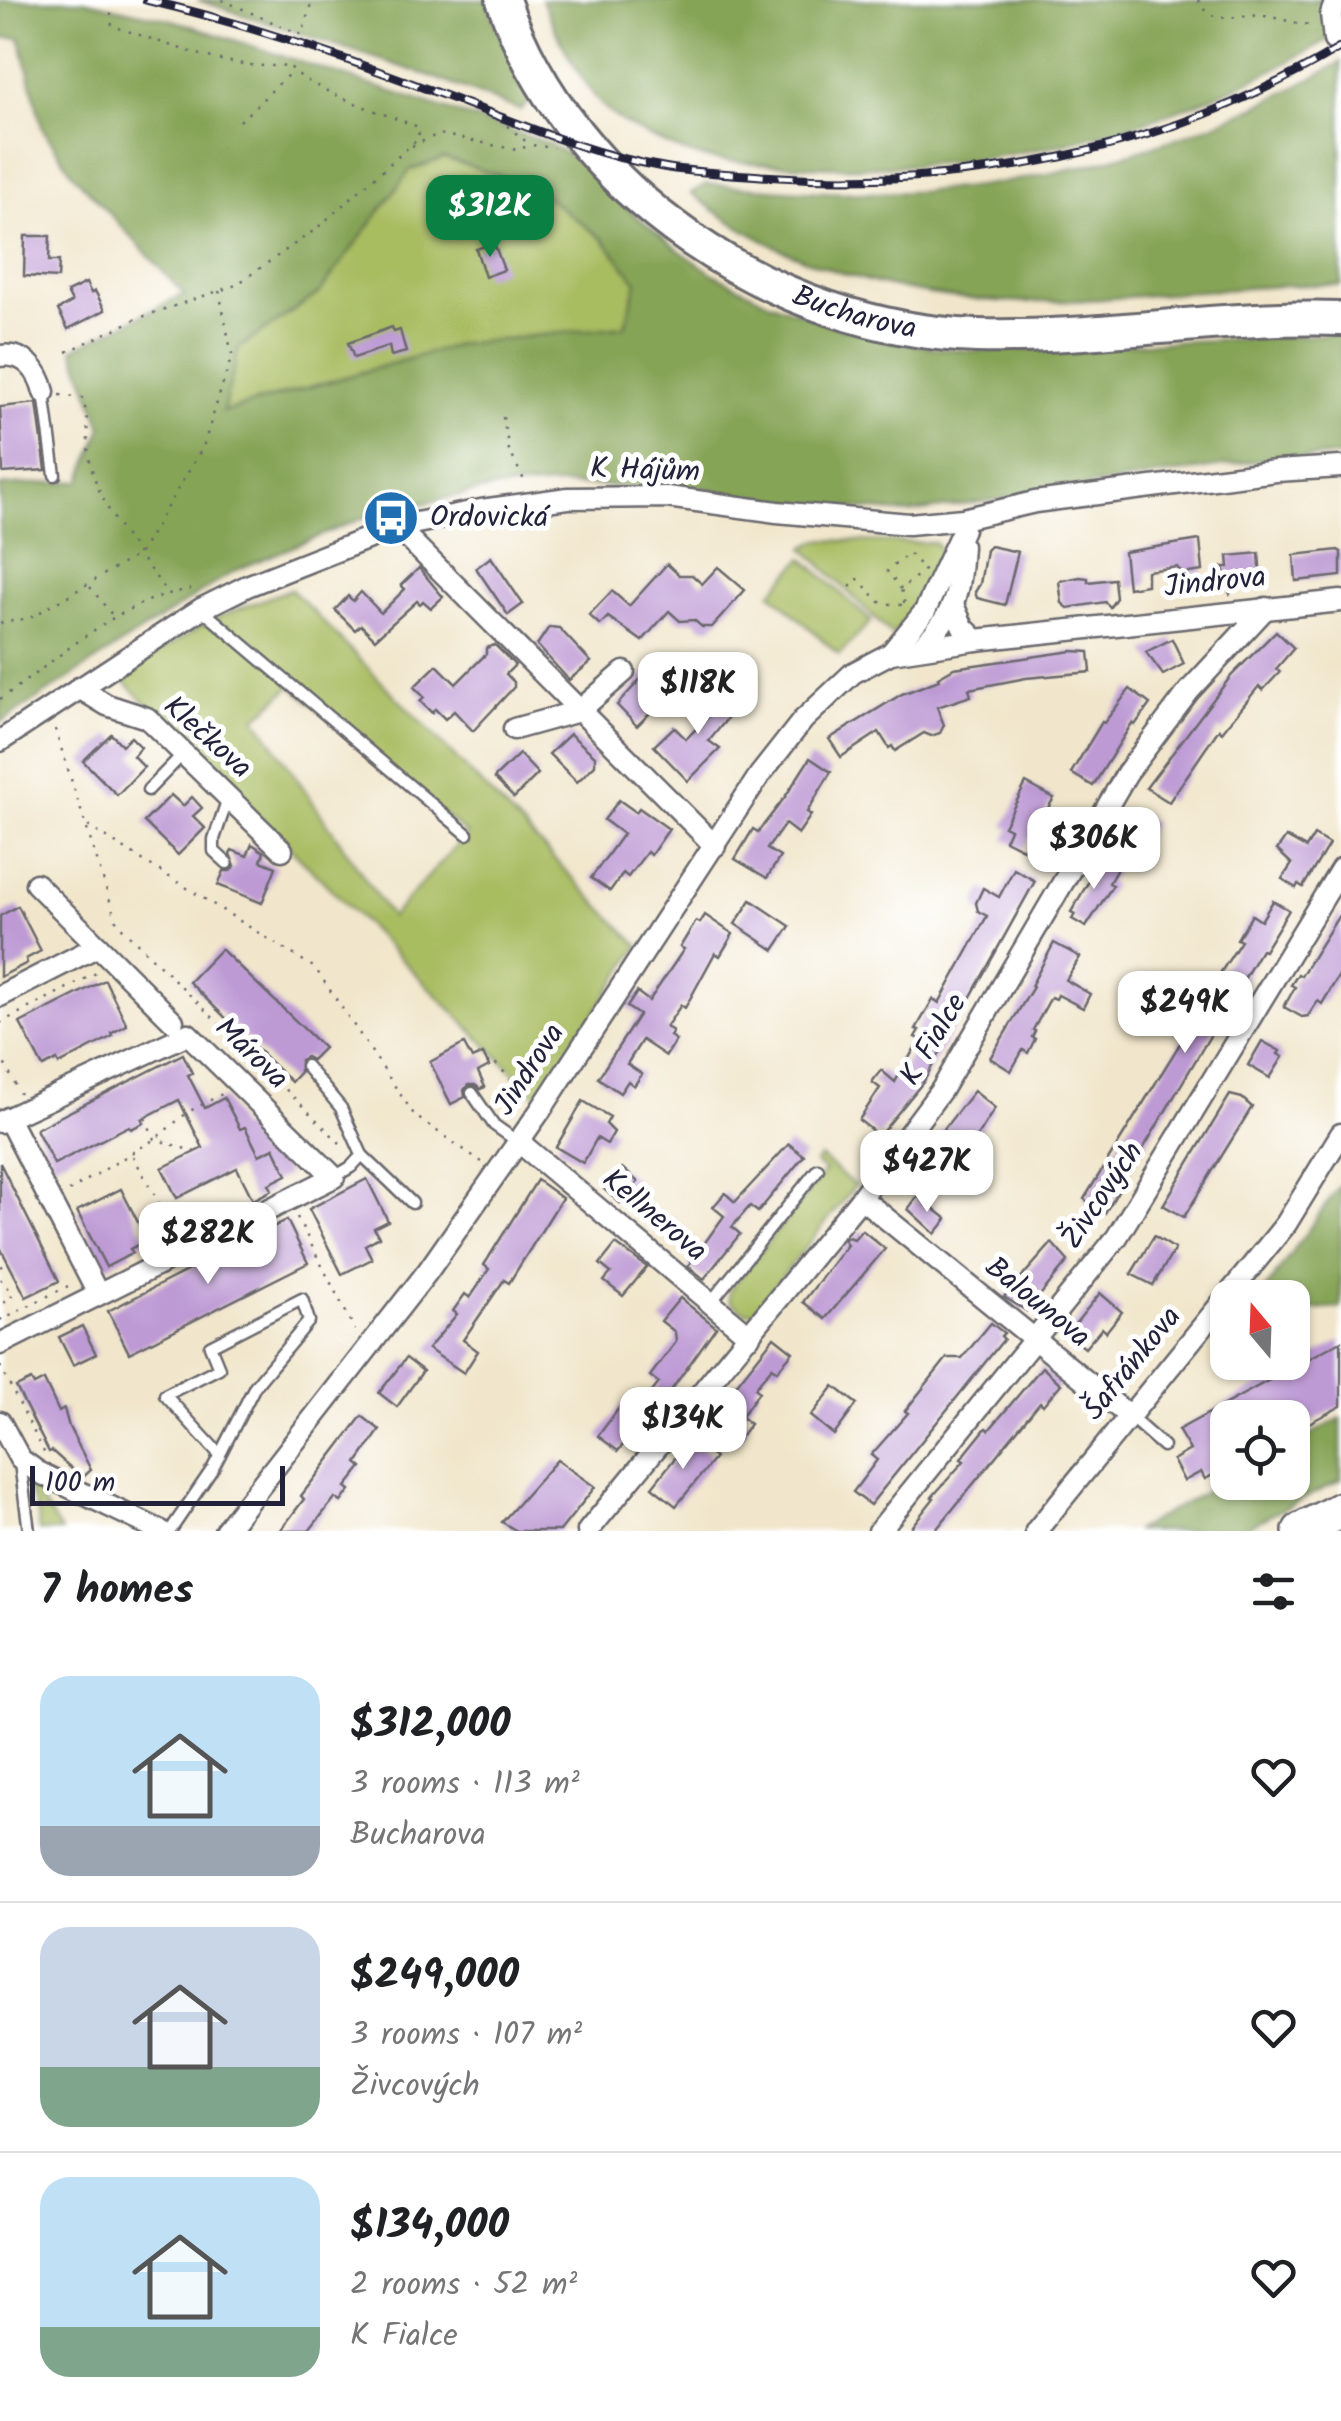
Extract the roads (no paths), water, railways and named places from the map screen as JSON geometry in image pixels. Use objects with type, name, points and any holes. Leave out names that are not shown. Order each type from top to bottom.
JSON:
[{"type":"highway","points":[[1301,1531],[1341,1510]]},
{"type":"main road","name":"Bucharova","points":[[503,0],[541,80],[612,172],[646,204],[720,259],[810,302],[892,325],[975,336],[1341,319]]},
{"type":"main road","name":"Bucharova","points":[[522,0],[556,68],[626,162],[666,198],[724,240],[782,271],[843,294],[926,313],[987,317],[1341,300]]},
{"type":"street","points":[[1332,33],[1336,0]]},
{"type":"street","points":[[0,356],[24,361],[39,373],[44,392]]},
{"type":"street","name":"K Hájům","points":[[0,740],[235,590],[396,527],[568,498],[667,497],[908,524],[963,524],[1034,502],[1341,467]]},
{"type":"street","points":[[919,649],[939,630],[960,592],[963,524]]},
{"type":"street","name":"Jindrova","points":[[891,653],[925,611],[963,524]]},
{"type":"street","points":[[396,527],[715,846]]},
{"type":"street","name":"Jindrova","points":[[224,1531],[428,1271],[518,1142],[759,776],[803,720],[853,674],[891,653],[976,640],[1341,600]]},
{"type":"street","points":[[954,607],[976,640]]},
{"type":"street","name":"K Fialce","points":[[588,1531],[861,1198],[942,1089],[1126,774],[1189,692],[1266,608]]},
{"type":"street","points":[[514,730],[579,711],[624,672]]},
{"type":"street","name":"Klečkova","points":[[79,688],[107,706],[148,718],[282,850]]},
{"type":"street","name":"Živcových","points":[[879,1531],[1117,1237],[1341,869]]},
{"type":"street","points":[[36,884],[173,1021]]},
{"type":"street","points":[[0,996],[98,946]]},
{"type":"street","name":"Márova","points":[[4,1120],[188,1034],[334,1177]]},
{"type":"street","points":[[4,1120],[98,1294]]},
{"type":"street","name":"Šafránkova","points":[[1036,1531],[1286,1224],[1341,1134]]},
{"type":"street","name":"Kellnerova","points":[[518,1142],[750,1336]]},
{"type":"street","points":[[0,1344],[334,1177]]},
{"type":"street","name":"Balounova","points":[[861,1198],[1129,1416]]},
{"type":"street","points":[[0,1422],[20,1459],[38,1472],[161,1531]]},
{"type":"lane","points":[[44,392],[55,474]]},
{"type":"lane","points":[[200,609],[467,834]]},
{"type":"lane","points":[[148,790],[184,754]]},
{"type":"lane","points":[[226,864],[214,851],[214,839],[228,797]]},
{"type":"lane","points":[[306,1066],[341,1108],[360,1158],[412,1203]]},
{"type":"lane","points":[[472,1094],[494,1124],[518,1142]]},
{"type":"lane","points":[[334,1177],[360,1158]]},
{"type":"lane","points":[[711,1302],[818,1169]]},
{"type":"lane","points":[[170,1531],[220,1455],[255,1386],[309,1321],[302,1300],[210,1346],[219,1368],[165,1395],[220,1455]]},
{"type":"lane","points":[[1129,1416],[1163,1446]]},
{"type":"lane","points":[[20,1459],[29,1531]]},
{"type":"railway","points":[[146,0],[323,52],[544,133],[633,161],[675,169],[837,179],[987,170],[1134,139],[1274,84],[1341,47]]},
{"type":"place","name":"Ordovická","points":[[391,518]]}]
